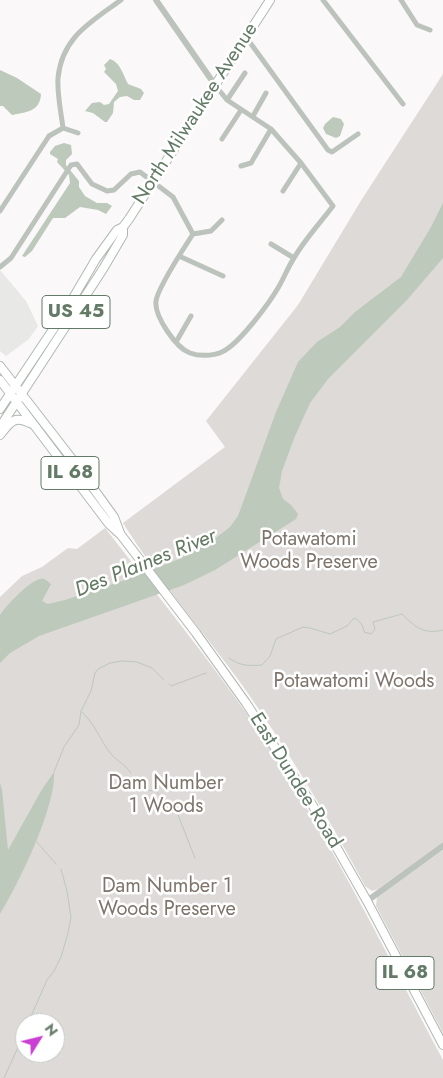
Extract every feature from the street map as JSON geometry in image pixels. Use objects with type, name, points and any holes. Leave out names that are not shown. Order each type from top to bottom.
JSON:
[{"type":"main road","name":"North Milwaukee Avenue","points":[[22,394],[103,269],[123,235],[123,227],[270,0]]},
{"type":"main road","name":"North Milwaukee Avenue","points":[[15,385],[60,318],[96,259],[116,230],[123,227]]},
{"type":"main road","name":"East Dundee Road","points":[[0,366],[114,517],[121,535]]},
{"type":"main road","name":"East Dundee Road","points":[[0,380],[109,524],[121,535],[167,594],[261,726],[313,806],[367,901],[443,1045]]},
{"type":"main road","name":"US 45","points":[[0,409],[15,385]]},
{"type":"main road","name":"US 45","points":[[0,427],[22,394]]},
{"type":"main road","points":[[0,435],[8,424],[14,420],[20,419],[32,424]]},
{"type":"street","points":[[63,128],[58,79],[66,48],[76,34],[121,0]]},
{"type":"street","points":[[156,0],[226,100],[271,129],[301,163],[333,206],[294,258],[278,289],[241,338],[226,351],[210,355],[190,353],[176,342],[162,323],[156,308],[157,298],[193,234],[211,231],[222,220]]},
{"type":"street","points":[[323,0],[403,104]]},
{"type":"street","points":[[401,0],[417,25],[430,30]]},
{"type":"street","points":[[246,37],[328,150],[332,152],[358,134]]},
{"type":"street","points":[[226,100],[244,73]]},
{"type":"street","points":[[253,116],[266,93]]},
{"type":"street","points":[[222,139],[240,110]]},
{"type":"street","points":[[63,128],[78,134]]},
{"type":"street","points":[[0,211],[49,136],[63,128]]},
{"type":"street","points":[[241,166],[251,163],[271,129]]},
{"type":"street","points":[[283,191],[301,163]]},
{"type":"street","points":[[0,267],[11,258],[71,165],[78,164],[92,184],[107,192],[114,190],[131,174],[140,172],[174,197],[193,234]]},
{"type":"street","points":[[272,244],[294,258]]},
{"type":"street","points":[[179,256],[223,276]]},
{"type":"street","points":[[176,342],[191,316]]},
{"type":"street","points":[[367,901],[443,846]]},
{"type":"shaded area","points":[[110,59],[119,66],[128,84],[141,89],[144,93],[140,100],[134,100],[127,96],[120,97],[114,102],[113,113],[105,122],[93,113],[85,111],[92,103],[109,104],[118,91],[116,84],[104,72],[106,69],[104,65]]},
{"type":"shaded area","points":[[0,70],[17,78],[41,94],[35,108],[12,115],[3,106],[0,106]]},
{"type":"shaded area","points":[[333,117],[341,119],[344,124],[340,136],[336,138],[326,134],[323,128]]},
{"type":"shaded area","points":[[64,143],[71,145],[72,154],[66,160],[66,165],[79,181],[79,187],[85,196],[97,203],[107,203],[112,206],[106,214],[98,210],[80,207],[65,218],[53,218],[32,251],[25,257],[22,256],[70,183],[69,175],[57,162],[58,159],[50,154],[55,146]]},
{"type":"shaded area","points":[[443,203],[443,258],[406,301],[328,379],[310,403],[282,471],[279,488],[283,499],[298,514],[296,519],[215,570],[184,585],[39,636],[10,653],[0,663],[0,615],[19,594],[37,580],[44,579],[51,584],[42,601],[48,604],[65,600],[128,579],[179,559],[208,544],[230,527],[238,516],[276,412],[298,362],[317,342],[340,327],[355,312],[401,277]]},
{"type":"shaded area","points":[[0,270],[26,301],[38,326],[29,339],[6,356],[0,351]]},
{"type":"shaded area","points":[[54,772],[53,787],[43,824],[17,884],[0,914],[0,783],[8,850],[41,791]]},
{"type":"green space","name":"Potawatomi Woods Preserve","points":[[443,74],[443,843],[378,889],[372,891],[365,886],[306,782],[274,731],[240,682],[136,544],[123,523],[225,447],[206,421],[298,305],[362,199]]},
{"type":"green space","name":"Dam Number 1 Woods Preserve","points":[[105,528],[240,704],[284,770],[332,851],[443,1060],[443,1078],[0,1078],[0,597],[22,576],[42,567],[68,548],[77,549]]},
{"type":"green space","points":[[443,850],[443,1033],[376,906],[377,897]]},
{"type":"waterway","points":[[229,658],[244,665],[262,665],[270,656],[276,639],[303,627],[330,634],[347,626],[354,618],[361,624],[364,632],[371,634],[375,629],[373,622],[402,614],[411,623],[425,631],[443,630]]},
{"type":"waterway","points":[[54,772],[64,747],[79,725],[81,711],[91,691],[95,673],[98,669],[110,663],[122,661],[137,662],[152,668],[164,680]]},
{"type":"waterway","points":[[169,684],[171,686],[206,673]]},
{"type":"waterway","points":[[82,712],[111,754],[131,773]]},
{"type":"waterway","points":[[136,780],[144,790],[156,791],[163,799]]},
{"type":"waterway","points":[[171,803],[178,815],[195,858]]},
{"type":"waterway","points":[[36,841],[56,864]]},
{"type":"waterway","points":[[32,1013],[47,980],[61,957],[68,933],[71,917],[61,869]]},
{"type":"waterway","points":[[4,1078],[15,1054]]},
{"type":"water label","name":"Des Plaines River","points":[[146,564]]},
{"type":"park label","name":"Potawatomi Woods","points":[[354,682]]},
{"type":"park label","name":"Dam Number 1 Woods","points":[[166,796]]}]
